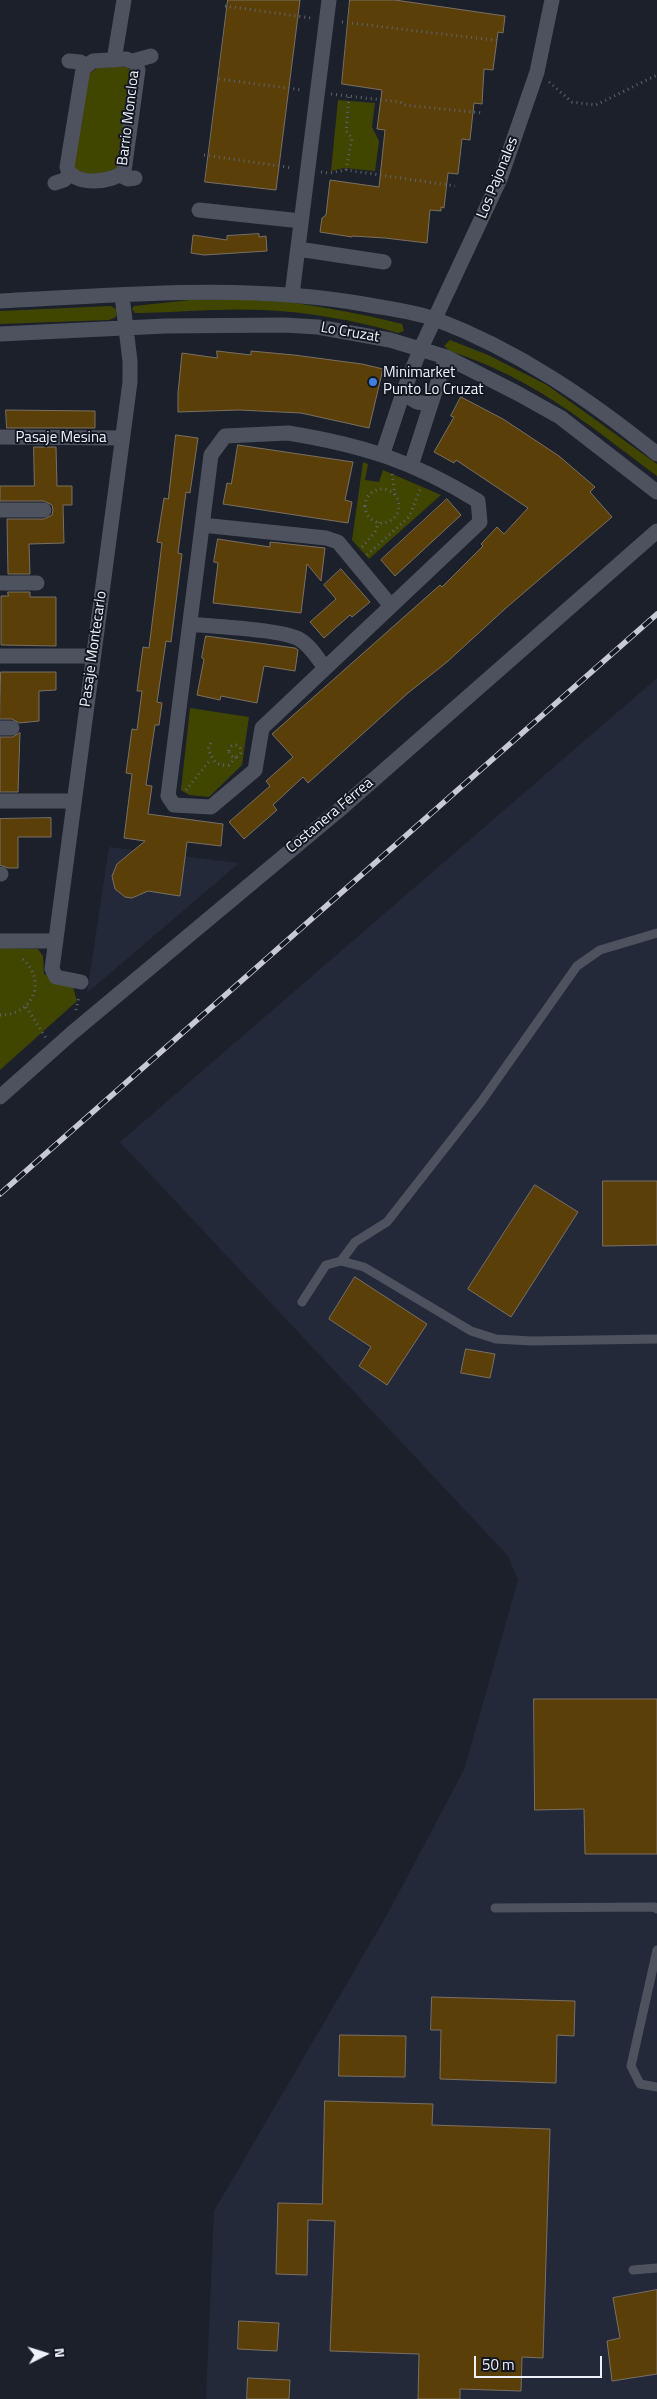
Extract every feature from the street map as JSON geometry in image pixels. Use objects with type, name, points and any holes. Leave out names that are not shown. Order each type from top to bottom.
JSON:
[{"type":"street","name":"Barrio Moncloa","points":[[114,60],[124,0]]},
{"type":"street","points":[[292,295],[328,0]]},
{"type":"street","name":"Los Pajonales","points":[[382,453],[421,348],[496,188],[537,72],[552,0]]},
{"type":"street","name":"Barrio Moncloa","points":[[69,61],[80,62],[86,65],[92,61],[133,61],[151,56]]},
{"type":"street","name":"Barrio Moncloa","points":[[70,174],[74,178],[83,180],[128,177],[126,165],[138,70],[133,61]]},
{"type":"street","points":[[55,183],[64,180],[70,174],[68,163],[82,74],[86,65]]},
{"type":"street","points":[[198,210],[302,220]]},
{"type":"street","points":[[298,249],[384,262]]},
{"type":"street","name":"Lo Cruzat","points":[[0,301],[164,293],[292,295],[358,303],[434,319],[488,342],[548,375],[610,417],[657,454]]},
{"type":"street","name":"Pasaje Montecarlo","points":[[81,982],[60,978],[52,969],[131,370],[122,296]]},
{"type":"street","name":"Lo Cruzat","points":[[0,334],[125,328],[284,325],[318,326],[355,332],[421,348],[485,375],[560,417],[657,492]]},
{"type":"street","points":[[411,466],[446,357]]},
{"type":"street","points":[[405,387],[409,398],[413,401],[421,404],[432,401]]},
{"type":"street","points":[[288,433],[339,441],[382,453],[442,479],[478,501],[480,522],[262,728],[255,770],[211,807],[174,805],[168,796],[211,454],[225,436],[288,433]]},
{"type":"street","name":"Pasaje Mesina","points":[[0,437],[122,438]]},
{"type":"street","points":[[0,510],[44,510]]},
{"type":"street","points":[[202,525],[326,538],[338,542],[391,606]]},
{"type":"street","name":"Costanera Férrea","points":[[0,1097],[54,1049],[338,811],[657,531]]},
{"type":"street","points":[[0,583],[37,583]]},
{"type":"street","points":[[190,624],[285,634],[300,640],[311,650],[325,668]]},
{"type":"street","points":[[0,656],[94,656]]},
{"type":"street","points":[[0,801],[74,801]]},
{"type":"street","points":[[0,941],[56,941]]},
{"type":"lane","points":[[341,1260],[356,1242],[387,1222],[481,1102],[577,966],[600,950],[657,933]]},
{"type":"lane","points":[[302,1302],[326,1264],[341,1260],[364,1267],[471,1331],[496,1339],[532,1341],[657,1339]]},
{"type":"lane","points":[[495,1908],[655,1907],[657,1909]]},
{"type":"lane","points":[[657,1950],[631,2066],[640,2084],[657,2088]]},
{"type":"lane","points":[[632,2270],[657,2268]]},
{"type":"path","points":[[225,6],[501,41]]},
{"type":"path","points":[[537,72],[572,102],[596,105],[657,75]]},
{"type":"path","points":[[219,79],[400,102],[404,105],[483,113]]},
{"type":"path","points":[[346,170],[352,138],[346,132],[349,96]]},
{"type":"path","points":[[204,155],[329,173],[346,170],[455,186]]},
{"type":"path","points":[[357,564],[409,517],[426,472]]},
{"type":"path","points":[[383,489],[388,490],[397,498],[399,509],[393,519],[379,522],[369,516],[365,506],[372,492],[383,489]]},
{"type":"path","points":[[361,546],[375,532],[379,522]]},
{"type":"path","points":[[211,743],[208,749],[211,759],[222,765],[229,765],[236,756]]},
{"type":"path","points":[[170,799],[188,789],[211,759]]},
{"type":"path","points":[[0,1015],[11,1015],[26,1007],[33,996],[35,976],[30,966],[14,954]]},
{"type":"path","points":[[26,1007],[54,1049]]},
{"type":"shaded area","points":[[657,678],[657,2399],[206,2399],[214,2211],[388,1913],[464,1770],[518,1580],[508,1556],[120,1142]]},
{"type":"shaded area","points":[[109,847],[239,863],[87,993]]},
{"type":"green space","points":[[128,67],[132,75],[118,167],[97,174],[80,172],[75,169],[73,160],[89,74],[97,68]]},
{"type":"green space","points":[[338,100],[375,103],[372,127],[379,141],[375,171],[344,168],[331,171]]},
{"type":"green space","points":[[261,299],[367,316],[402,324],[404,331],[398,333],[331,317],[280,311],[232,309],[135,313],[132,309],[134,306],[190,300]]},
{"type":"green space","points":[[111,306],[117,310],[116,317],[109,320],[0,324],[0,311]]},
{"type":"green space","points":[[450,340],[488,355],[547,385],[657,464],[657,476],[581,419],[542,393],[494,368],[450,351],[444,346]]},
{"type":"green space","points":[[363,462],[368,464],[365,480],[379,482],[383,470],[441,495],[369,559],[352,540]]},
{"type":"green space","points":[[190,708],[249,717],[242,765],[209,797],[189,795],[181,790]]},
{"type":"green space","points":[[0,948],[38,949],[43,956],[44,974],[72,984],[77,1001],[0,1070]]},
{"type":"building","points":[[228,0],[300,0],[276,190],[205,182]]},
{"type":"building","points":[[350,0],[395,0],[505,16],[503,33],[498,32],[493,70],[484,69],[482,104],[474,103],[470,140],[462,139],[458,174],[448,173],[444,208],[441,207],[441,211],[430,210],[427,243],[385,238],[352,237],[320,232],[322,218],[326,215],[330,180],[379,187],[385,130],[377,129],[382,90],[342,84]]},
{"type":"building","points":[[259,234],[259,237],[266,236],[267,251],[204,255],[191,253],[193,235],[227,240],[227,236]]},
{"type":"building","points":[[217,351],[251,355],[251,351],[294,355],[362,364],[383,369],[369,428],[301,413],[239,410],[178,412],[182,353],[217,358]]},
{"type":"building","points":[[461,397],[503,419],[559,456],[595,487],[590,492],[612,517],[506,608],[447,662],[408,693],[308,783],[303,777],[273,805],[277,810],[244,839],[229,822],[270,786],[266,781],[293,757],[272,734],[440,585],[442,587],[483,546],[481,544],[497,527],[504,534],[528,508],[456,460],[454,463],[434,452],[454,417],[451,416]]},
{"type":"building","points":[[6,410],[95,411],[95,428],[7,428]]},
{"type":"building","points":[[176,435],[198,438],[190,493],[186,492],[178,553],[182,554],[171,642],[166,641],[157,702],[162,703],[159,725],[155,725],[146,785],[152,786],[148,814],[223,824],[221,846],[187,842],[180,896],[148,891],[132,898],[125,897],[115,889],[112,876],[117,864],[145,841],[124,838],[132,774],[126,773],[132,729],[137,730],[142,691],[137,691],[143,647],[149,648],[162,543],[157,542],[164,498],[168,499]]},
{"type":"building","points":[[238,445],[353,462],[345,500],[352,502],[348,523],[223,504],[227,483],[231,484]]},
{"type":"building","points":[[34,447],[56,447],[57,486],[72,486],[72,505],[63,505],[64,543],[29,544],[30,574],[8,574],[7,519],[44,519],[52,515],[52,505],[44,501],[0,501],[0,486],[34,486]]},
{"type":"building","points":[[447,499],[461,515],[395,576],[381,560]]},
{"type":"building","points":[[218,539],[270,547],[270,542],[325,548],[321,581],[307,564],[301,613],[213,603],[218,563],[214,562]]},
{"type":"building","points":[[341,569],[370,602],[352,617],[350,615],[324,638],[310,622],[336,599],[324,585]]},
{"type":"building","points":[[8,592],[30,592],[30,597],[56,597],[56,646],[1,645],[1,596],[8,596]]},
{"type":"building","points":[[206,636],[295,648],[298,650],[295,671],[264,666],[257,703],[221,696],[220,700],[197,695]]},
{"type":"building","points":[[1,672],[56,672],[56,690],[39,691],[39,721],[19,723],[12,719],[0,719]]},
{"type":"building","points":[[20,733],[18,792],[0,792],[0,737],[12,737]]},
{"type":"building","points":[[51,818],[51,837],[18,837],[18,868],[8,868],[0,865],[0,819]]},
{"type":"building","points":[[603,1181],[657,1181],[657,1245],[603,1246]]},
{"type":"building","points":[[535,1185],[578,1212],[511,1317],[468,1289]]},
{"type":"building","points":[[355,1277],[427,1324],[387,1385],[359,1366],[371,1347],[329,1319]]},
{"type":"building","points":[[466,1349],[495,1354],[490,1378],[461,1373]]},
{"type":"building","points":[[534,1699],[657,1699],[657,1854],[585,1854],[584,1809],[535,1810]]},
{"type":"building","points":[[432,1997],[575,2001],[574,2036],[557,2035],[556,2083],[440,2079],[441,2030],[431,2030]]},
{"type":"building","points":[[340,2035],[406,2036],[405,2077],[339,2076]]},
{"type":"building","points":[[325,2101],[433,2104],[432,2125],[550,2129],[543,2358],[522,2357],[521,2391],[460,2389],[460,2399],[418,2399],[419,2354],[330,2351],[335,2221],[308,2220],[307,2275],[276,2274],[278,2203],[322,2204]]},
{"type":"building","points":[[657,2290],[657,2374],[612,2381],[607,2341],[620,2338],[613,2298]]},
{"type":"building","points":[[239,2321],[279,2323],[277,2351],[238,2349]]},
{"type":"building","points":[[248,2378],[290,2380],[289,2399],[247,2399]]},
{"type":"railway","points":[[0,1194],[657,614]]},
{"type":"place","name":"Minimarket Punto Lo Cruzat","points":[[373,382]]}]
